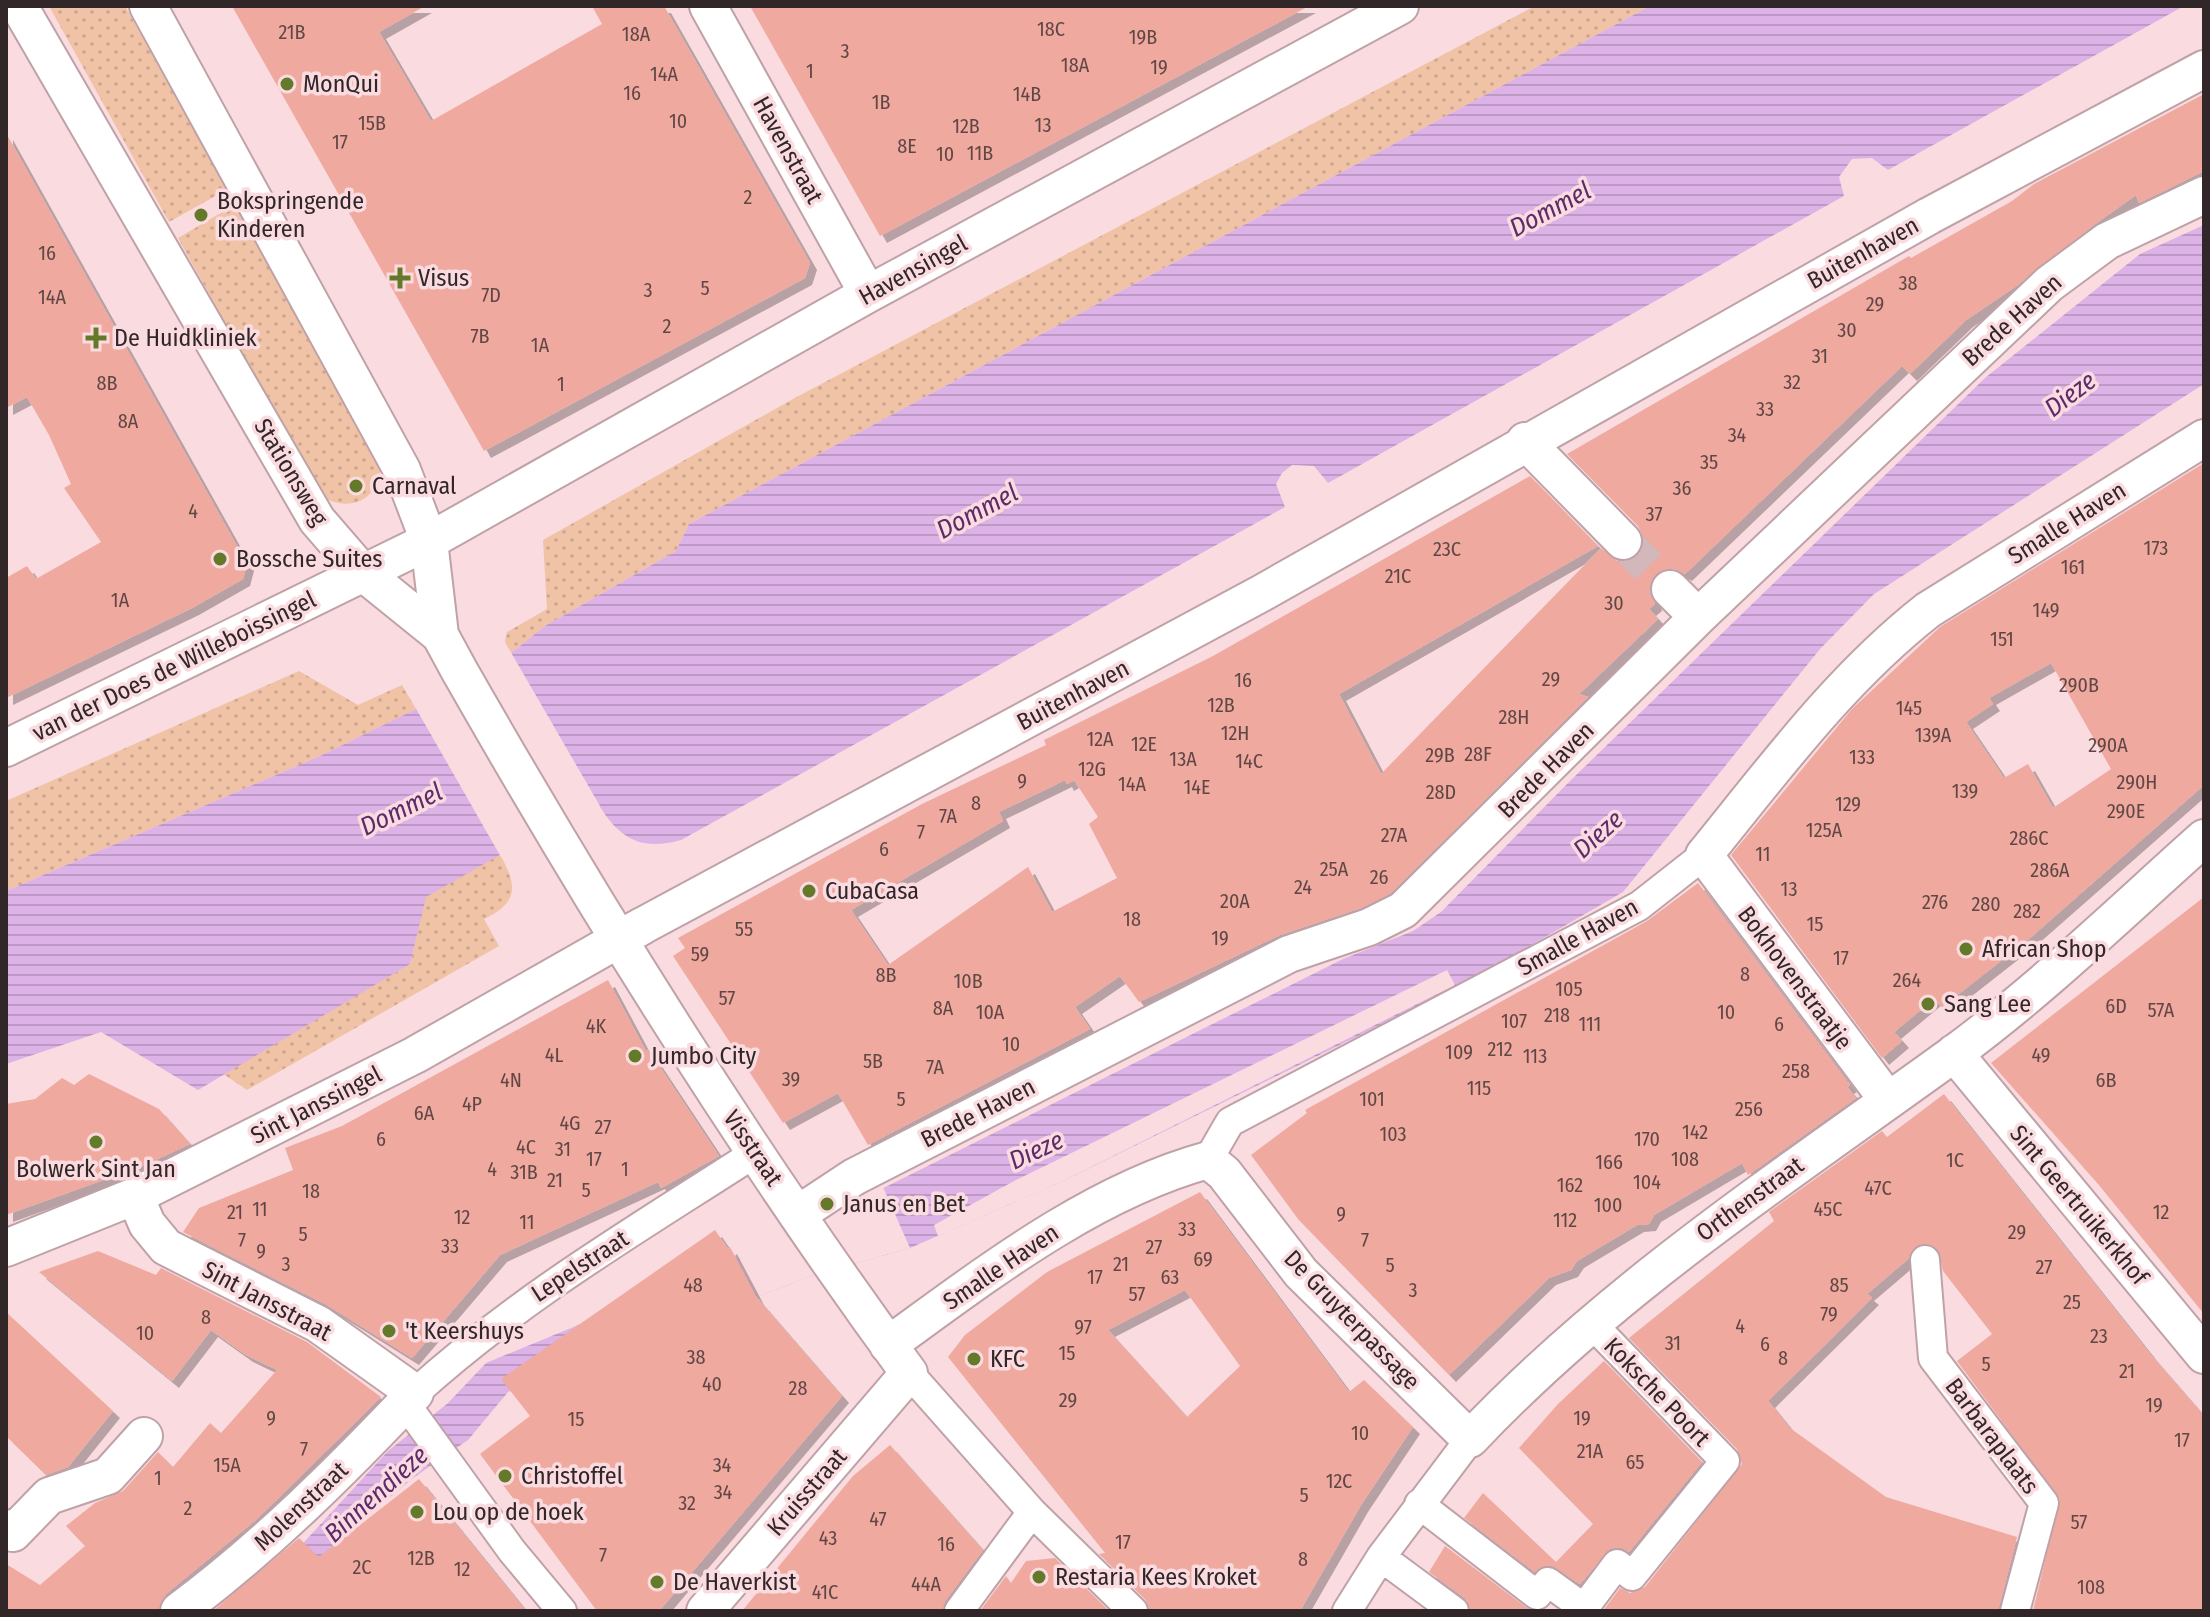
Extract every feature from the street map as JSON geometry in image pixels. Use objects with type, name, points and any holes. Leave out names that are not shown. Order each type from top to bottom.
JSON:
[{"type":"street","name":"Stationsweg","points":[[19,6],[317,520],[362,572],[440,635]]},
{"type":"street","points":[[148,6],[402,470],[429,541],[440,635]]},
{"type":"street","name":"Havenstraat","points":[[708,6],[868,294]]},
{"type":"street","name":"Havensingel","points":[[429,541],[1350,18],[1400,6]]},
{"type":"street","name":"Buitenhaven","points":[[616,940],[1262,593],[1525,441],[2048,150],[2204,69]]},
{"type":"street","name":"Brede Haven","points":[[798,1214],[854,1177],[1289,954],[1369,927],[1403,910],[1698,617],[2049,284],[2107,241],[2204,195]]},
{"type":"street","name":"Smalle Haven","points":[[899,1359],[1040,1237],[1174,1170],[1208,1160],[1230,1122],[1639,906],[1704,855],[1827,705],[1887,642],[1928,610],[2204,438]]},
{"type":"street","points":[[1525,441],[1623,541]]},
{"type":"street","name":"van der Does de Willeboissingel","points":[[6,748],[429,541]]},
{"type":"street","points":[[1670,589],[1698,617]]},
{"type":"street","name":"Visstraat","points":[[440,635],[552,834],[616,940],[755,1153],[899,1359],[1032,1512],[1133,1611]]},
{"type":"street","name":"Orthenstraat","points":[[1347,1611],[1381,1557],[1470,1439],[1590,1322],[1705,1231],[1954,1053],[2204,838]]},
{"type":"street","name":"Bokhovenstraatje","points":[[1704,855],[1887,1099]]},
{"type":"street","name":"Sint Janssingel","points":[[6,1248],[135,1196],[415,1055],[616,940]]},
{"type":"street","name":"Sint Geertruikerkhof","points":[[1954,1053],[2204,1355]]},
{"type":"street","name":"Lepelstraat","points":[[412,1404],[469,1344],[549,1284],[755,1153]]},
{"type":"street","name":"De Gruyterpassage","points":[[1208,1160],[1224,1173],[1301,1273],[1470,1439]]},
{"type":"street","name":"Sint Jansstraat","points":[[135,1196],[147,1224],[166,1247],[318,1324],[412,1404]]},
{"type":"street","name":"Barbaraplaats","points":[[1925,1260],[1933,1358],[2044,1503],[2015,1611]]},
{"type":"street","name":"Koksche Poort","points":[[1419,1504],[1537,1595],[1548,1582],[1584,1608],[1617,1564],[1632,1576],[1725,1461],[1590,1322]]},
{"type":"street","name":"Kruisstraat","points":[[705,1611],[899,1359]]},
{"type":"street","points":[[412,1404],[512,1551],[562,1611]]},
{"type":"street","name":"Molenstraat","points":[[179,1611],[230,1573],[412,1404]]},
{"type":"street","points":[[6,1528],[13,1533],[49,1496],[108,1476],[144,1436]]},
{"type":"street","points":[[959,1611],[1032,1512]]},
{"type":"street","points":[[1381,1557],[1454,1611]]},
{"type":"shaded area","points":[[49,6],[125,6],[228,189],[169,222]]},
{"type":"shaded area","points":[[1535,6],[1650,6],[689,524],[676,551],[545,626],[511,653],[505,642],[507,632],[547,609],[543,540],[793,399]]},
{"type":"shaded area","points":[[236,204],[380,462],[380,474],[371,493],[354,503],[333,502],[322,497],[178,238]]},
{"type":"shaded area","points":[[299,671],[358,705],[402,685],[416,709],[320,756],[6,891],[6,801]]},
{"type":"shaded area","points":[[499,853],[510,875],[512,892],[504,906],[484,919],[499,946],[247,1090],[222,1073],[410,964],[425,897]]},
{"type":"water","name":"Dommel","points":[[1650,6],[2184,6],[1888,170],[1872,158],[1852,159],[1839,177],[1844,196],[1328,483],[1314,466],[1292,465],[1282,473],[1276,484],[1285,507],[681,840],[653,844],[631,838],[612,824],[596,800],[426,897],[410,964],[198,1090],[101,1032],[6,1064],[6,891],[320,756],[416,709],[511,653],[545,626],[676,551],[689,524]]},
{"type":"water","points":[[2204,225],[2204,384],[1874,594],[1820,649],[1623,892],[1462,985],[1063,1181],[910,1248],[814,1275],[508,1392],[468,1440],[413,1478],[361,1522],[276,1611],[231,1611],[283,1565],[388,1451],[448,1403],[486,1363],[753,1253],[1343,959],[1413,931],[1441,912],[1570,781],[1985,378],[2140,254]]},
{"type":"pier","points":[[509,649],[600,806],[595,805],[501,857],[414,705]]},
{"type":"pier","points":[[1447,970],[1455,985],[1063,1181],[938,1236],[934,1225],[1014,1181]]},
{"type":"pier","points":[[883,1187],[910,1248],[814,1275],[757,1297],[737,1260]]},
{"type":"building","points":[[232,6],[425,6],[379,32],[431,121],[602,24],[592,6],[664,6],[810,263],[805,278],[484,451]]},
{"type":"building","points":[[750,6],[1309,6],[880,236]]},
{"type":"building","points":[[2204,94],[2204,171],[2139,203],[2136,195],[2095,224],[2015,287],[1966,320],[1910,374],[1902,366],[1685,574],[1675,569],[1656,574],[1650,584],[1655,604],[1649,609],[1658,619],[1579,694],[1588,697],[1391,893],[1361,908],[1280,935],[1139,1002],[1120,976],[1075,1007],[1090,1029],[868,1145],[838,1093],[783,1123],[673,956],[685,948],[678,938],[922,804],[1046,745],[1044,740],[1213,656],[1530,476],[1598,546],[1339,694],[1381,774],[1601,548],[1617,561],[1627,561],[1643,547],[1638,526],[1567,454],[1909,256],[1911,258],[2012,201],[2034,184]],"holes":[[[1065,780],[1067,784],[1074,780],[1098,817],[1089,824],[1117,878],[1052,912],[1028,867],[888,965],[851,910],[1003,821],[999,812]]]},
{"type":"building","points":[[6,133],[247,564],[243,579],[192,608],[6,698],[6,578],[27,566],[36,579],[101,542],[64,488],[71,484],[49,435],[27,397],[6,408]]},
{"type":"building","points":[[2204,463],[2204,785],[2030,938],[1942,1007],[1934,999],[1894,1032],[1902,1041],[1882,1058],[1731,855],[1852,709],[1940,627]],"holes":[[[2051,663],[2111,769],[2053,808],[2028,764],[2004,778],[1966,722],[1993,704],[1989,698]]]},
{"type":"building","points":[[1698,883],[1850,1085],[1847,1087],[1856,1098],[1748,1175],[1742,1163],[1654,1215],[1649,1224],[1637,1225],[1577,1261],[1571,1270],[1549,1278],[1449,1375],[1298,1219],[1251,1155],[1307,1113],[1305,1110],[1647,921]]},
{"type":"building","points":[[2204,897],[2204,1314],[2098,1184],[1991,1063]]},
{"type":"building","points":[[608,980],[647,1053],[648,1049],[719,1156],[661,1188],[658,1182],[500,1255],[412,1358],[327,1305],[183,1232],[199,1208],[293,1170],[285,1148],[342,1126]]},
{"type":"building","name":"Bolwerk Sint Jan","points":[[89,1074],[159,1109],[190,1144],[145,1165],[6,1215],[6,1104],[35,1099],[62,1078],[74,1085]]},
{"type":"building","points":[[1944,1094],[2151,1355],[2204,1416],[2204,1611],[2033,1611],[2060,1499],[1957,1361],[1992,1334],[1943,1271],[1938,1250],[1924,1243],[1915,1247],[1908,1259],[1867,1294],[1872,1298],[1768,1401],[1790,1428],[1886,1497],[2017,1537],[1998,1611],[1603,1611],[1620,1588],[1630,1593],[1645,1587],[1742,1464],[1737,1449],[1629,1338],[1774,1221],[1769,1212],[1882,1131],[1887,1137]]},
{"type":"building","points":[[1200,1192],[1349,1392],[1364,1380],[1413,1427],[1361,1505],[1300,1611],[1150,1611],[1145,1599],[1099,1554],[1105,1553],[948,1357],[965,1335],[1047,1272]],"holes":[[[1185,1290],[1240,1366],[1187,1417],[1108,1330]]]},
{"type":"building","points":[[715,1230],[728,1249],[730,1247],[757,1298],[842,1396],[659,1611],[597,1611],[480,1454],[530,1416],[501,1379]]},
{"type":"building","points":[[98,1251],[156,1275],[161,1268],[307,1342],[381,1397],[258,1518],[166,1594],[158,1611],[6,1611],[6,1564],[40,1585],[85,1546],[66,1526],[95,1503],[123,1491],[158,1452],[173,1467],[210,1423],[221,1433],[277,1370],[246,1355],[211,1330],[172,1381],[39,1272]]},
{"type":"building","points":[[6,1312],[113,1411],[68,1467],[46,1475],[6,1436]]},
{"type":"building","points":[[1604,1361],[1702,1462],[1629,1552],[1620,1547],[1610,1549],[1580,1584],[1551,1565],[1535,1572],[1464,1518],[1483,1493],[1556,1562],[1593,1524],[1519,1448],[1558,1404]]},
{"type":"building","points":[[890,1445],[983,1550],[945,1601],[942,1611],[742,1611],[853,1476]]},
{"type":"building","points":[[419,1479],[526,1611],[213,1611],[299,1538],[319,1557]]},
{"type":"building","points":[[1445,1546],[1532,1611],[1471,1611],[1465,1598],[1429,1572]]},
{"type":"building","points":[[1055,1558],[1109,1611],[980,1611],[1006,1576],[1011,1583],[1026,1561]]},
{"type":"tunnel","points":[[1623,541],[1670,589]]},
{"type":"place","name":"MonQui","points":[[287,84]]},
{"type":"place","name":"Bokspringende Kinderen","points":[[201,215]]},
{"type":"place","name":"Visus","points":[[400,278]]},
{"type":"place","name":"De Huidkliniek","points":[[96,338]]},
{"type":"place","name":"Carnaval","points":[[356,486]]},
{"type":"place","name":"Bossche Suites","points":[[220,559]]},
{"type":"place","name":"CubaCasa","points":[[809,891]]},
{"type":"place","name":"African Shop","points":[[1966,949]]},
{"type":"place","name":"Sang Lee","points":[[1928,1004]]},
{"type":"place","name":"Jumbo City","points":[[635,1056]]},
{"type":"place","name":"Bolwerk Sint Jan","points":[[96,1142]]},
{"type":"place","name":"Janus en Bet","points":[[827,1204]]},
{"type":"place","name":"'t Keershuys","points":[[389,1331]]},
{"type":"place","name":"KFC","points":[[974,1359]]},
{"type":"place","name":"Christoffel","points":[[505,1476]]},
{"type":"place","name":"Lou op de hoek","points":[[417,1512]]},
{"type":"place","name":"Restaria Kees Kroket","points":[[1039,1577]]},
{"type":"place","name":"De Haverkist","points":[[657,1582]]},
{"type":"water label","name":"Dieze","points":[[2070,394]]},
{"type":"water label","name":"Dieze","points":[[1598,834]]},
{"type":"water label","name":"Dieze","points":[[1036,1150]]},
{"type":"water label","name":"Binnendieze","points":[[376,1494]]}]
